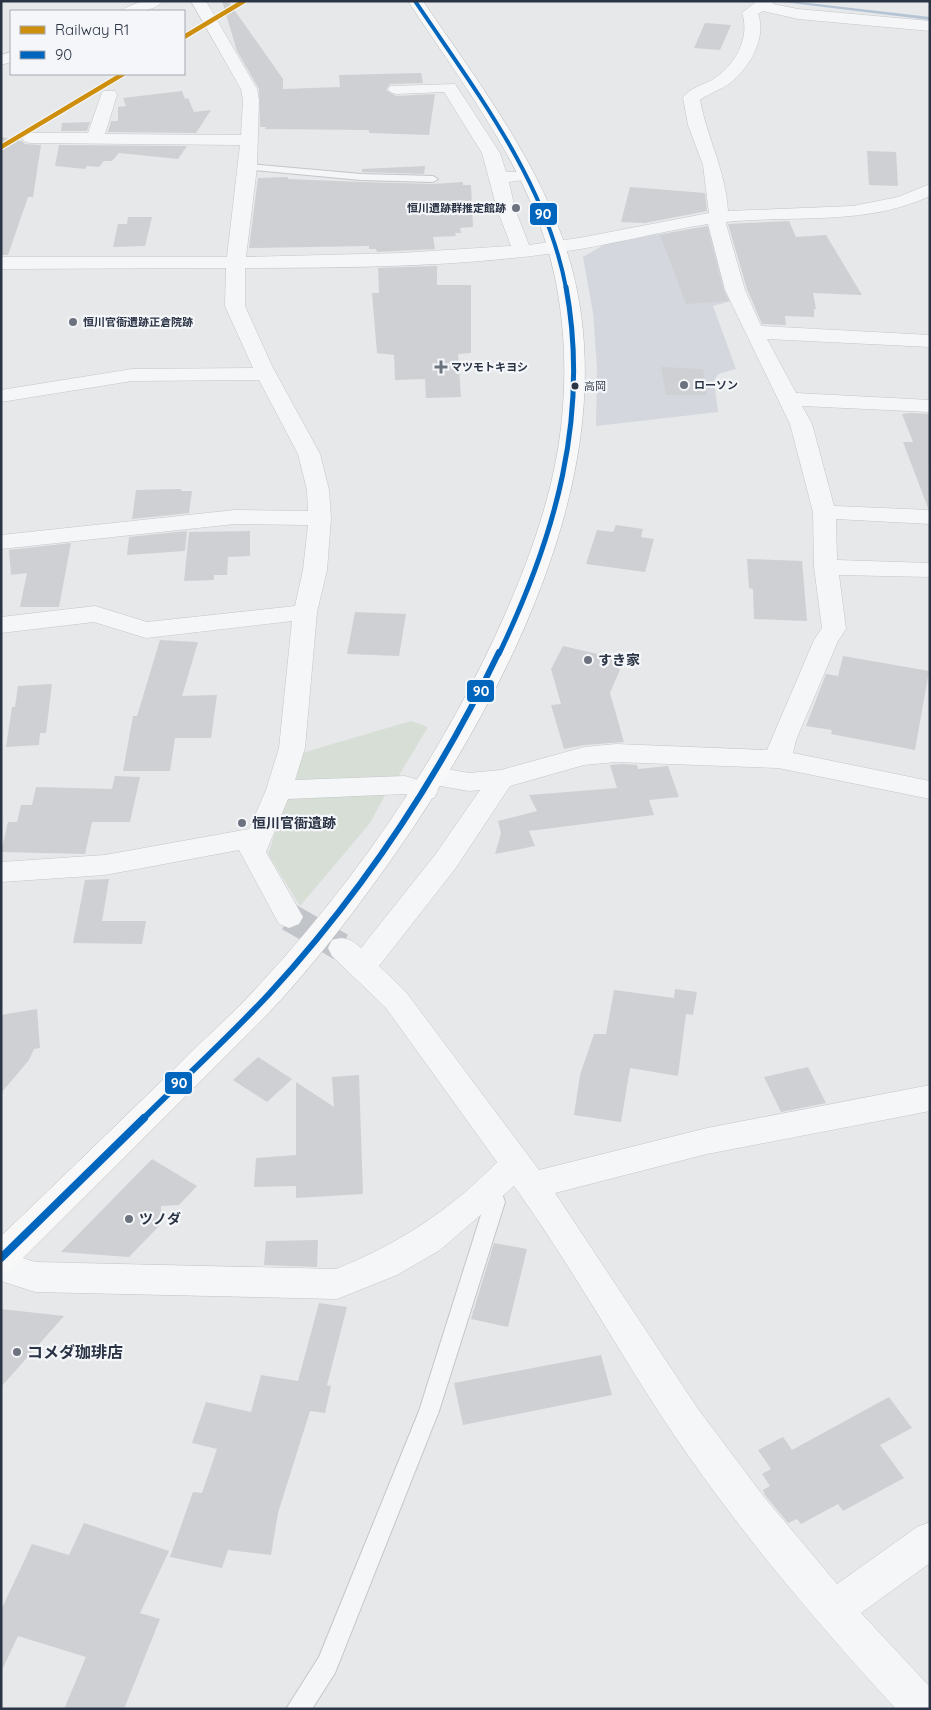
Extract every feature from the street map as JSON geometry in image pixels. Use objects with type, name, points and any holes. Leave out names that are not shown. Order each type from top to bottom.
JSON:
[{"type":"highway","points":[[1,1258],[267,996],[309,948],[430,783],[511,632],[542,557],[556,513],[567,467],[576,391],[576,351],[564,272],[546,219],[524,175],[465,77],[415,1]]},
{"type":"street","points":[[133,10],[156,1]]},
{"type":"street","points":[[198,1],[242,74],[249,89],[252,110],[248,140],[248,167],[236,262],[235,306],[266,374],[309,454],[318,490],[320,518],[315,570],[305,612],[292,748],[279,790],[252,852],[289,917]]},
{"type":"street","points":[[778,759],[791,722],[826,640],[834,629],[826,567],[824,512],[801,424],[754,332],[735,290],[717,224],[719,209],[712,165],[696,125],[691,98],[698,92],[727,77],[737,66],[751,37],[754,22],[750,13],[752,9],[765,3],[798,14],[930,26]]},
{"type":"street","points":[[396,89],[449,87],[491,153],[506,209],[522,251]]},
{"type":"street","points":[[95,139],[109,95]]},
{"type":"street","points":[[31,138],[248,140]]},
{"type":"street","points":[[499,178],[524,175]]},
{"type":"street","points":[[1,263],[363,261],[522,251],[556,247],[718,217],[770,213],[855,214],[883,208],[916,197],[930,189]]},
{"type":"street","points":[[754,332],[930,341]]},
{"type":"street","points":[[1,396],[132,375],[266,374]]},
{"type":"street","points":[[789,399],[930,406]]},
{"type":"street","points":[[824,512],[930,517]]},
{"type":"street","points":[[1,542],[235,517],[320,518]]},
{"type":"street","points":[[826,567],[930,570]]},
{"type":"street","points":[[1,625],[95,614],[146,630],[305,612]]},
{"type":"street","points":[[279,790],[501,779],[584,756],[616,753],[778,759],[930,790]]},
{"type":"street","points":[[501,779],[445,862],[352,957],[396,1000],[524,1174],[685,1421],[751,1510],[860,1641],[923,1709]]},
{"type":"street","points":[[1,872],[105,865],[257,837]]},
{"type":"street","points":[[1,1266],[35,1277],[337,1284],[385,1265],[428,1240],[491,1188],[524,1174],[930,1098]]},
{"type":"street","points":[[834,1609],[930,1540]]},
{"type":"lane","points":[[248,167],[360,177],[433,179]]},
{"type":"lane","points":[[298,1709],[327,1665],[429,1411],[449,1353],[495,1202],[491,1188]]},
{"type":"shaded area","points":[[708,226],[735,300],[713,306],[736,369],[718,374],[714,381],[718,412],[596,426],[597,368],[593,313],[583,257],[607,243]]},
{"type":"shaded area","points":[[411,721],[428,727],[398,777],[308,783],[296,779],[302,753]]},
{"type":"shaded area","points":[[382,791],[385,795],[370,823],[300,906],[268,854],[287,798]]},
{"type":"building","points":[[222,1],[228,1],[283,79],[283,89],[340,87],[339,75],[421,73],[423,83],[390,84],[386,90],[396,96],[435,94],[429,135],[369,133],[369,130],[265,129],[266,127],[260,127],[259,89],[237,51]]},
{"type":"building","points":[[705,23],[731,25],[720,50],[694,48]]},
{"type":"building","points":[[182,91],[185,99],[188,98],[194,112],[211,110],[196,133],[108,132],[111,121],[118,121],[118,107],[126,106],[123,98]]},
{"type":"building","points":[[90,122],[87,131],[61,131],[62,123]]},
{"type":"building","points":[[1,137],[22,141],[25,144],[41,145],[33,197],[28,197],[8,255],[1,255]]},
{"type":"building","points":[[59,145],[187,146],[178,159],[119,153],[112,161],[104,161],[99,167],[87,166],[85,169],[55,166]]},
{"type":"building","points":[[867,151],[896,152],[898,186],[869,185]]},
{"type":"building","points":[[425,166],[424,174],[362,172],[362,169]]},
{"type":"building","points":[[288,177],[288,179],[361,182],[433,184],[463,182],[463,185],[471,185],[473,227],[460,228],[461,233],[455,233],[456,236],[433,237],[435,249],[377,252],[376,249],[369,249],[369,246],[249,248],[258,178]]},
{"type":"building","points":[[630,187],[705,193],[707,211],[645,223],[621,222]]},
{"type":"building","points":[[128,217],[152,217],[145,246],[113,247],[118,224],[127,224]]},
{"type":"building","points":[[789,221],[796,237],[826,235],[862,295],[813,293],[816,309],[814,309],[814,317],[785,316],[786,325],[762,324],[747,289],[728,224]]},
{"type":"building","points":[[707,226],[723,290],[728,301],[686,304],[660,235]]},
{"type":"building","points":[[437,266],[437,285],[471,285],[471,353],[458,354],[461,397],[426,398],[425,379],[395,380],[394,355],[377,353],[372,293],[379,293],[378,268]]},
{"type":"building","points":[[661,367],[703,369],[707,395],[666,395]]},
{"type":"building","points":[[902,414],[930,414],[928,508],[903,442],[913,442]]},
{"type":"building","points":[[181,489],[181,491],[192,491],[189,513],[132,519],[136,490]]},
{"type":"building","points":[[616,525],[643,529],[641,537],[654,539],[645,572],[586,564],[597,530],[613,532]]},
{"type":"building","points":[[187,531],[185,551],[127,555],[129,537]]},
{"type":"building","points":[[250,531],[250,556],[228,557],[227,575],[214,575],[214,580],[184,581],[189,532]]},
{"type":"building","points":[[71,543],[59,607],[20,607],[27,573],[11,575],[9,550]]},
{"type":"building","points":[[747,559],[802,561],[807,621],[754,619],[753,589],[749,588]]},
{"type":"building","points":[[355,612],[406,614],[399,656],[347,654]]},
{"type":"building","points":[[160,640],[198,642],[182,696],[217,695],[211,738],[175,738],[170,771],[123,771],[133,716],[137,716]]},
{"type":"building","points":[[563,646],[624,660],[610,693],[624,742],[584,745],[564,749],[551,705],[561,704],[551,669]]},
{"type":"building","points":[[843,656],[929,671],[915,750],[831,734],[832,730],[806,726],[826,674],[838,676]]},
{"type":"building","points":[[52,684],[46,733],[40,733],[39,745],[6,747],[12,707],[15,707],[18,686]]},
{"type":"building","points":[[610,765],[637,765],[638,769],[668,766],[679,797],[649,800],[654,815],[529,831],[535,846],[495,854],[501,833],[498,821],[537,811],[529,795],[617,788]]},
{"type":"building","points":[[115,776],[140,777],[130,822],[92,822],[85,854],[1,852],[8,822],[17,822],[21,805],[32,805],[36,787],[112,789]]},
{"type":"building","points":[[109,879],[102,921],[146,921],[142,944],[73,943],[85,880]]},
{"type":"building","points":[[675,989],[697,992],[693,1015],[686,1014],[678,1076],[630,1068],[621,1122],[574,1115],[580,1075],[594,1034],[606,1034],[614,990],[674,998]]},
{"type":"building","points":[[37,1009],[40,1048],[34,1049],[29,1060],[1,1093],[1,1015]]},
{"type":"building","points":[[258,1057],[292,1079],[267,1102],[233,1080]]},
{"type":"building","points":[[808,1067],[826,1103],[781,1112],[764,1077]]},
{"type":"building","points":[[359,1075],[363,1194],[296,1198],[296,1186],[254,1187],[256,1158],[296,1155],[296,1082],[334,1107],[332,1077]]},
{"type":"building","name":"ツノダ","points":[[152,1159],[197,1186],[179,1205],[161,1206],[162,1223],[129,1257],[61,1252]]},
{"type":"building","points":[[318,1240],[317,1267],[264,1265],[266,1241]]},
{"type":"building","points":[[494,1243],[527,1249],[508,1327],[471,1319]]},
{"type":"building","points":[[319,1303],[347,1307],[327,1385],[331,1386],[325,1413],[310,1411],[278,1513],[271,1555],[228,1550],[222,1568],[170,1557],[193,1492],[202,1493],[217,1449],[192,1443],[206,1402],[251,1412],[261,1375],[298,1381]]},
{"type":"building","name":"コメダ珈琲店","points":[[1,1309],[64,1316],[1,1387]]},
{"type":"building","points":[[601,1355],[612,1395],[463,1425],[454,1383]]},
{"type":"building","points":[[889,1397],[912,1428],[880,1445],[904,1478],[843,1511],[838,1504],[801,1524],[797,1519],[788,1523],[765,1495],[763,1490],[770,1486],[762,1474],[771,1469],[758,1450],[783,1437],[792,1450]]},
{"type":"building","points":[[84,1523],[169,1551],[140,1613],[160,1619],[124,1709],[64,1709],[86,1657],[18,1636],[1,1672],[1,1610],[32,1544],[69,1555]]},
{"type":"waterway","points":[[777,1],[930,19]]},
{"type":"tunnel","points":[[289,917],[341,947]]},
{"type":"rail line","name":"R1","points":[[185,36],[244,1]]},
{"type":"rail line","name":"R1","points":[[1,147],[121,75]]},
{"type":"transit line","name":"90","points":[[1,1258],[258,1006],[327,925],[354,890],[420,798],[461,731],[509,632],[530,583],[548,532],[562,481],[572,429],[576,376],[573,323],[563,270],[552,234],[520,164],[479,97],[415,1]]},
{"type":"place","name":"恒川遺跡群推定館跡","points":[[516,208]]},
{"type":"place","name":"恒川官衙遺跡正倉院跡","points":[[73,322]]},
{"type":"place","name":"マツモトキヨシ","points":[[441,367]]},
{"type":"place","name":"ローソン","points":[[684,385]]},
{"type":"place","name":"高岡","points":[[575,386]]},
{"type":"place","name":"すき家","points":[[588,660]]},
{"type":"place","name":"恒川官衙遺跡","points":[[242,823]]},
{"type":"place","name":"ツノダ","points":[[129,1219]]},
{"type":"place","name":"コメダ珈琲店","points":[[17,1352]]}]
